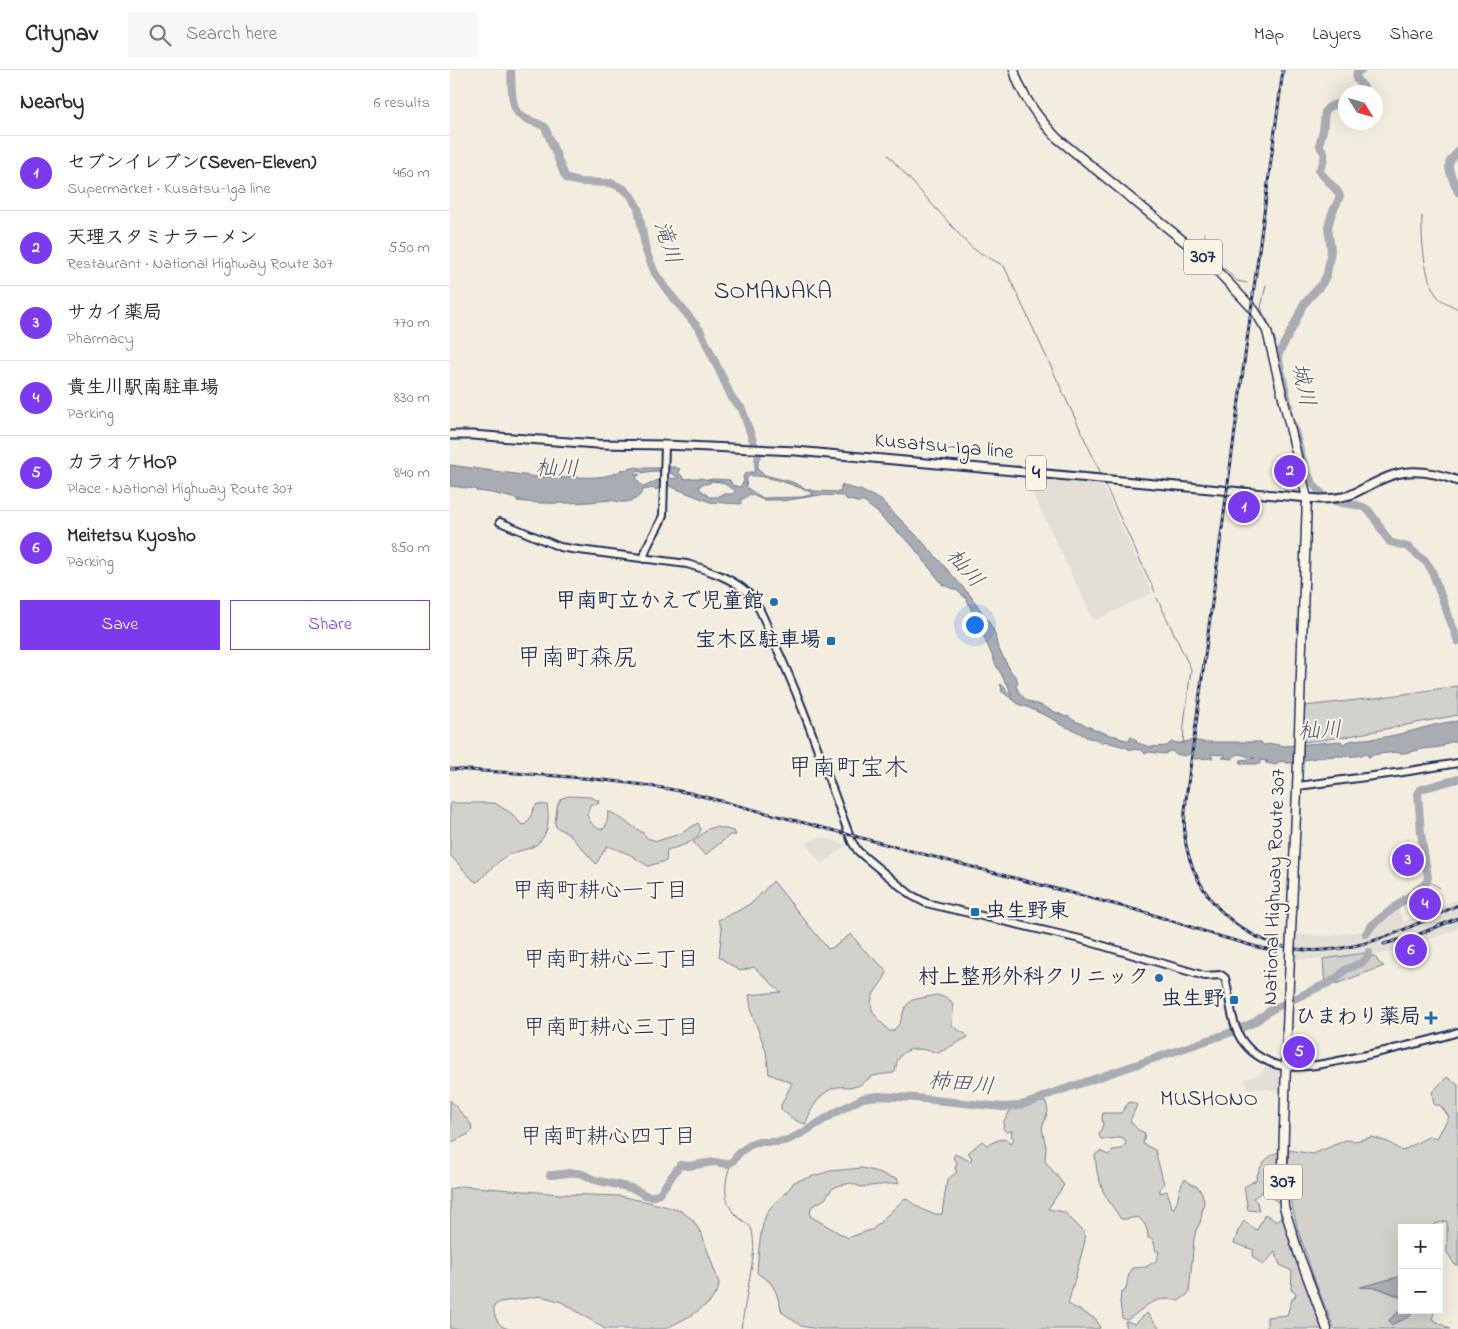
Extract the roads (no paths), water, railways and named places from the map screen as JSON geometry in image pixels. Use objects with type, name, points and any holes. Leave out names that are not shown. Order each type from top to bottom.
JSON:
[{"type":"highway","name":"National Highway Route 307","points":[[1014,70],[1017,81],[1042,122],[1057,138],[1207,260],[1255,311],[1267,331],[1306,498],[1287,1028],[1283,1164],[1284,1207],[1299,1255],[1327,1329]]},
{"type":"main road","name":"Kusatsu-Iga line","points":[[450,435],[597,444],[765,449],[1306,498],[1330,499],[1351,494],[1385,478],[1402,473],[1434,474],[1458,481]]},
{"type":"street","points":[[644,558],[644,553],[663,515],[664,445]]},
{"type":"street","points":[[500,522],[560,547],[572,550],[644,558],[687,564],[701,568],[738,586],[751,597],[791,679],[852,842],[862,854],[911,895],[926,903],[1080,939],[1206,976],[1221,975],[1225,978],[1237,1031],[1247,1047],[1265,1060],[1281,1066],[1319,1065],[1436,1039],[1458,1032]]},
{"type":"street","points":[[1297,785],[1458,763]]},
{"type":"waterway","name":"滝川","points":[[511,70],[513,101],[517,112],[526,119],[545,127],[567,179],[581,182],[611,183],[624,189],[631,196],[638,208],[646,251],[655,273],[700,330],[732,398],[742,409],[758,455]]},
{"type":"waterway","name":"城川","points":[[1361,70],[1357,72],[1356,79],[1362,85]]},
{"type":"waterway","name":"城川","points":[[1289,407],[1278,355],[1303,305],[1322,284],[1327,274],[1331,250],[1328,227],[1340,196],[1319,171],[1324,155],[1320,143],[1326,110],[1338,104]]},
{"type":"waterway","points":[[1458,151],[1449,164],[1458,192]]},
{"type":"waterway","points":[[888,155],[967,243],[975,250],[1004,266],[1102,476]]},
{"type":"waterway","points":[[1422,216],[1423,247],[1429,281],[1440,299],[1458,309]]},
{"type":"waterway","points":[[1204,233],[1213,257],[1237,281],[1247,283]]},
{"type":"waterway","points":[[1264,315],[1261,308],[1266,285]]},
{"type":"waterway","points":[[1267,319],[1272,332]]},
{"type":"waterway","points":[[1274,336],[1276,343]]},
{"type":"waterway","name":"城川","points":[[1276,347],[1278,355]]},
{"type":"waterway","name":"城川","points":[[1293,425],[1306,471],[1318,490],[1338,502],[1365,508],[1390,542],[1408,547],[1426,562],[1431,569],[1458,641]]},
{"type":"waterway","points":[[1105,485],[1155,592]]},
{"type":"waterway","points":[[1157,598],[1191,669],[1183,745]]},
{"type":"waterway","name":"柿田川","points":[[1366,934],[1372,925],[1426,883],[1428,878],[1421,833],[1418,793],[1421,789],[1458,779]]},
{"type":"waterway","points":[[1427,880],[1440,888]]},
{"type":"waterway","name":"柿田川","points":[[550,1175],[580,1173],[595,1180],[655,1196],[659,1194],[680,1165],[689,1166],[714,1162],[727,1164],[732,1162],[740,1152],[750,1145],[759,1142],[788,1140],[863,1098],[878,1096],[1002,1107],[1018,1106],[1253,1023],[1271,1010],[1336,979],[1345,970],[1363,962],[1369,952]]},
{"type":"waterway","points":[[732,1162],[727,1175],[726,1197],[731,1210],[750,1226],[754,1243],[741,1329]]},
{"type":"railway","points":[[1283,70],[1187,791],[1184,825],[1186,845],[1193,868],[1204,890],[1218,908],[1236,924],[1255,936],[1277,945],[1301,950],[1325,950],[1360,945],[1393,934],[1458,905]]},
{"type":"railway","points":[[450,769],[600,780],[690,793],[1144,912],[1222,937],[1277,951]]},
{"type":"railway","points":[[1384,944],[1417,935],[1458,918]]},
{"type":"place","name":"天理スタミナラーメン","points":[[1290,471]]},
{"type":"place","name":"セブンイレブン(Seven-Eleven)","points":[[1244,507]]},
{"type":"place","name":"甲南町立かえで児童館","points":[[774,602]]},
{"type":"place","name":"宝木区駐車場","points":[[831,641]]},
{"type":"place","name":"サカイ薬局","points":[[1408,860]]},
{"type":"place","name":"貴生川駅南駐車場","points":[[1425,904]]},
{"type":"place","name":"虫生野東","points":[[975,912]]},
{"type":"place","name":"Meitetsu Kyosho","points":[[1411,950]]},
{"type":"place","name":"村上整形外科クリニック","points":[[1159,978]]},
{"type":"place","name":"虫生野","points":[[1234,1000]]},
{"type":"place","name":"ひまわり薬局","points":[[1431,1018]]},
{"type":"place","name":"カラオケHOP","points":[[1299,1052]]},
{"type":"district","name":"SOMANAKA","points":[[773,292]]},
{"type":"district","name":"甲南町森尻","points":[[577,659]]},
{"type":"district","name":"甲南町宝木","points":[[848,769]]},
{"type":"district","name":"甲南町耕心一丁目","points":[[600,892]]},
{"type":"district","name":"甲南町耕心二丁目","points":[[611,961]]},
{"type":"district","name":"甲南町耕心三丁目","points":[[611,1029]]},
{"type":"district","name":"MUSHONO","points":[[1209,1100]]},
{"type":"district","name":"甲南町耕心四丁目","points":[[608,1138]]},
{"type":"water label","name":"杣川","points":[[557,470]]},
{"type":"water label","name":"杣川","points":[[964,569]]},
{"type":"water label","name":"杣川","points":[[1320,732]]}]
